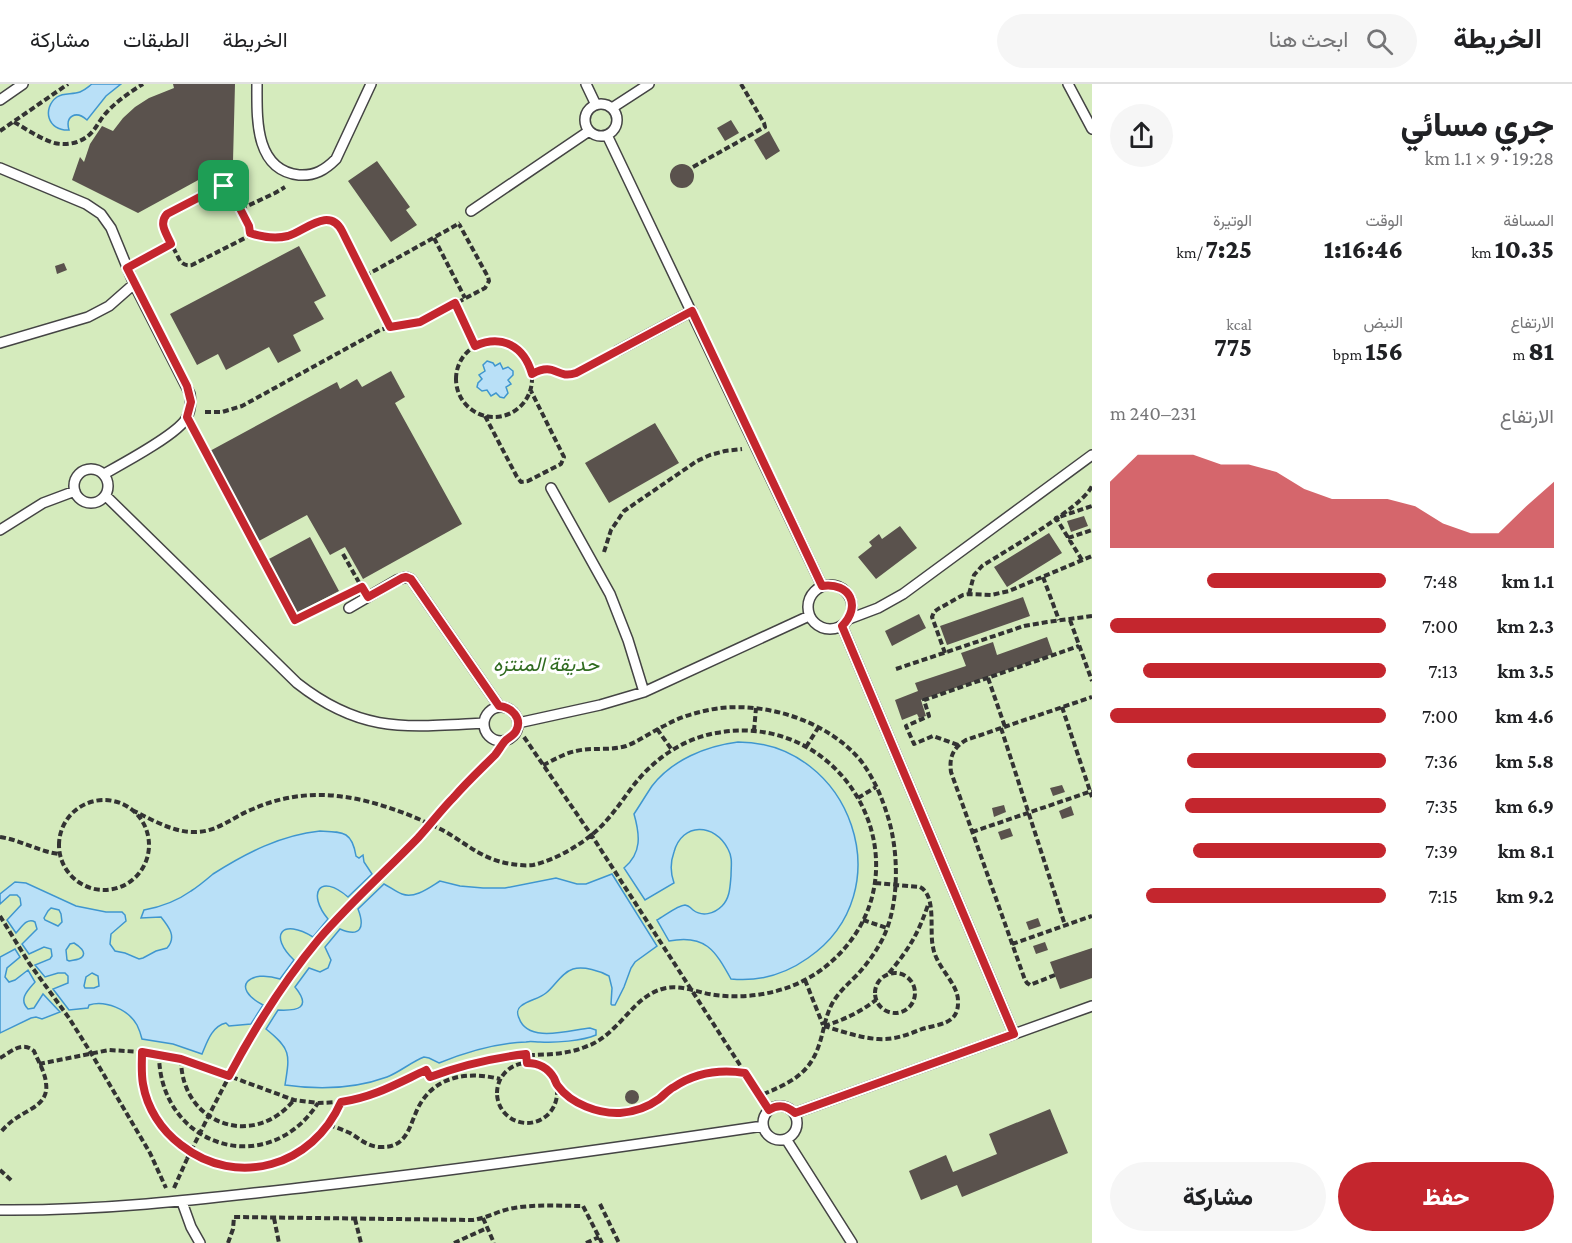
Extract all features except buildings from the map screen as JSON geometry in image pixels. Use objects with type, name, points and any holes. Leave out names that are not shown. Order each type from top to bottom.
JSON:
[{"type":"lane","points":[[0,100],[23,84]]},
{"type":"lane","points":[[257,84],[258,126],[268,156],[284,170],[305,175],[328,168],[336,159],[371,84]]},
{"type":"lane","points":[[585,84],[596,105]]},
{"type":"lane","points":[[612,108],[649,84]]},
{"type":"lane","points":[[1068,84],[1092,129]]},
{"type":"lane","points":[[604,104],[612,108],[617,120],[612,131],[607,135],[590,131],[586,125],[586,113],[596,105],[604,104]]},
{"type":"lane","points":[[471,212],[590,131]]},
{"type":"lane","points":[[607,135],[822,586]]},
{"type":"lane","points":[[0,168],[94,208],[106,220],[134,284],[187,386],[191,402],[189,413],[177,429],[104,474]]},
{"type":"lane","points":[[0,343],[88,317],[109,306],[134,284]]},
{"type":"lane","points":[[617,351],[692,311]]},
{"type":"lane","points":[[846,622],[852,612],[852,604],[845,591],[838,586],[830,585],[822,586],[813,593],[808,604],[809,616],[815,624],[823,628],[833,629],[878,608],[903,594],[1092,455]]},
{"type":"lane","points":[[93,469],[104,474],[109,485],[106,496],[96,503],[83,501],[78,497],[74,484],[80,472],[93,469]]},
{"type":"lane","points":[[551,488],[620,617],[644,692]]},
{"type":"lane","points":[[0,530],[42,503],[75,491]]},
{"type":"lane","points":[[106,496],[313,696],[347,714],[385,724],[424,726],[483,723]]},
{"type":"lane","points":[[349,608],[402,578],[411,579],[499,706],[509,709],[517,717],[518,725],[515,732],[507,740],[500,741],[484,730],[483,723],[485,716],[499,706]]},
{"type":"lane","points":[[518,725],[644,692],[809,616]]},
{"type":"lane","points":[[846,622],[1014,1034]]},
{"type":"lane","points":[[795,1113],[1092,1006]]},
{"type":"lane","points":[[785,1106],[795,1113],[797,1128],[795,1133],[786,1139],[774,1139],[765,1132],[763,1120],[769,1110],[785,1106]]},
{"type":"lane","points":[[0,1210],[81,1209],[182,1202],[547,1158],[763,1126]]},
{"type":"lane","points":[[786,1139],[852,1243]]},
{"type":"lane","points":[[182,1202],[188,1221],[200,1243]]},
{"type":"path","points":[[0,131],[68,84]]},
{"type":"path","points":[[14,122],[50,142],[59,144],[78,142],[94,130],[99,120],[114,105],[143,84]]},
{"type":"path","points":[[693,167],[765,127],[741,84]]},
{"type":"path","points":[[240,209],[283,189],[294,174]]},
{"type":"path","points":[[250,233],[249,226],[228,188],[219,187],[163,218],[163,227],[171,244],[180,261],[187,265],[192,265],[250,233],[264,237],[288,236],[316,222],[330,220],[340,227],[390,327]]},
{"type":"path","points":[[365,276],[459,224],[471,212]]},
{"type":"path","points":[[343,596],[295,620],[189,413],[211,413],[242,406],[380,330],[420,322],[485,288],[489,281],[459,224]]},
{"type":"path","points":[[434,238],[465,298]]},
{"type":"path","points":[[127,268],[171,244]]},
{"type":"path","points":[[455,303],[475,346]]},
{"type":"path","points":[[493,341],[511,345],[525,357],[532,374],[531,390],[521,406],[513,412],[495,417],[485,416],[468,406],[458,389],[456,379],[461,360],[467,352],[483,342],[493,341]]},
{"type":"path","points":[[532,374],[548,368],[570,376],[617,351]]},
{"type":"path","points":[[485,416],[521,482],[528,481],[561,464],[564,457],[531,390]]},
{"type":"path","points":[[598,573],[611,530],[624,511],[697,461],[725,451],[757,449]]},
{"type":"path","points":[[969,594],[974,575],[982,566],[1056,518],[1083,498],[1092,486]]},
{"type":"path","points":[[1056,518],[1092,507]]},
{"type":"path","points":[[1056,518],[1082,560]]},
{"type":"path","points":[[1068,538],[1092,530]]},
{"type":"path","points":[[343,554],[362,587],[352,592]]},
{"type":"path","points":[[945,652],[933,622],[934,612],[963,595],[1000,594],[1092,556]]},
{"type":"path","points":[[1043,577],[1059,620]]},
{"type":"path","points":[[896,669],[1024,626],[1092,616]]},
{"type":"path","points":[[1070,620],[1092,681]]},
{"type":"path","points":[[958,745],[933,736],[914,744],[906,726],[929,716],[924,700],[1079,646]]},
{"type":"path","points":[[988,678],[1065,925]]},
{"type":"path","points":[[1055,975],[1030,985],[1027,983],[951,772],[950,759],[958,745],[966,740],[1092,697]]},
{"type":"path","points":[[1062,707],[1092,797]]},
{"type":"path","points":[[543,765],[578,750],[611,749],[624,746],[657,729],[707,710],[756,708],[790,715],[818,728],[844,745],[872,778],[883,800],[895,847],[895,885],[887,928],[870,959],[832,1003],[826,1016],[819,1046],[803,1072],[790,1082],[759,1096]]},
{"type":"path","points":[[754,731],[756,708]]},
{"type":"path","points":[[518,725],[769,1110]]},
{"type":"path","points":[[806,747],[818,728]]},
{"type":"path","points":[[657,729],[672,750]]},
{"type":"path","points":[[39,1064],[91,1053],[118,1050],[142,1052],[181,1059],[294,1100],[318,1103],[368,1097],[426,1070],[430,1077],[499,1057],[561,1053],[586,1047],[603,1038],[646,996],[666,988],[732,997],[752,996],[772,992],[805,980],[822,969],[848,944],[863,920],[875,883],[874,839],[869,820],[851,786],[824,759],[806,747],[790,740],[754,731],[713,733],[672,750],[645,771],[605,823],[592,836],[566,852],[531,866],[498,862],[483,857],[430,824],[361,799],[339,795],[305,795],[271,802],[214,829],[194,832],[170,828],[122,804],[98,801],[86,804],[68,819],[59,842],[64,866],[71,876],[86,886],[104,890],[128,883],[137,876],[144,866],[149,842],[147,830],[132,810]]},
{"type":"path","points":[[170,1203],[180,1173],[229,1076],[287,981],[320,939],[364,890],[412,843],[507,740]]},
{"type":"path","points":[[858,798],[876,787]]},
{"type":"path","points":[[972,832],[1091,791]]},
{"type":"path","points":[[0,837],[60,854]]},
{"type":"path","points":[[824,1026],[867,1037],[890,1039],[929,1027],[940,1026],[954,1016],[957,1009],[957,994],[933,950],[930,901],[925,890],[920,887],[875,883]]},
{"type":"path","points":[[889,973],[897,972],[911,979],[916,993],[911,1007],[898,1014],[883,1010],[876,1000],[875,989],[907,951],[920,929],[930,901]]},
{"type":"path","points":[[0,916],[29,963],[91,1053],[159,1169],[170,1203]]},
{"type":"path","points":[[1012,944],[1092,916]]},
{"type":"path","points":[[863,920],[887,928]]},
{"type":"path","points":[[805,980],[824,1026]]},
{"type":"path","points":[[824,1026],[842,1021],[860,1012],[876,1000]]},
{"type":"path","points":[[0,1058],[18,1048],[24,1046],[30,1048],[34,1051],[46,1083],[44,1099],[39,1105],[14,1119],[0,1133]]},
{"type":"path","points":[[142,1052],[143,1084],[147,1099],[162,1127],[173,1139],[200,1157],[230,1167],[262,1166],[292,1156],[306,1148],[329,1125],[341,1102]]},
{"type":"path","points":[[159,1054],[162,1083],[173,1109],[194,1130],[219,1143],[248,1146],[276,1140],[289,1134],[300,1125],[318,1103]]},
{"type":"path","points":[[526,1054],[527,1063]]},
{"type":"path","points":[[181,1059],[183,1082],[194,1103],[202,1111],[222,1123],[245,1126],[267,1122],[286,1109],[294,1100]]},
{"type":"path","points":[[520,1063],[527,1063],[539,1065],[554,1077],[558,1095],[551,1113],[534,1123],[525,1124],[507,1117],[497,1100],[496,1091],[504,1073],[520,1063]]},
{"type":"path","points":[[557,1086],[567,1095],[591,1108],[621,1113],[651,1104],[670,1089],[694,1077],[720,1071],[745,1073]]},
{"type":"path","points":[[329,1125],[350,1133],[368,1145],[389,1146],[406,1136],[421,1101],[436,1086],[467,1075],[500,1079]]},
{"type":"path","points":[[0,1170],[12,1181]]},
{"type":"path","points":[[600,1204],[619,1243]]},
{"type":"path","points":[[228,1243],[234,1217],[472,1220],[511,1208],[527,1206],[583,1206],[602,1243]]},
{"type":"path","points":[[274,1218],[279,1243]]},
{"type":"path","points":[[483,1218],[494,1243]]},
{"type":"path","points":[[355,1219],[361,1243]]},
{"type":"path","points":[[454,1243],[487,1227]]},
{"type":"path","points":[[586,1243],[598,1237]]},
{"type":"green space","name":"حديقة المنتزه","points":[[0,84],[1092,84],[1092,1243],[0,1243]]},
{"type":"water","points":[[92,84],[121,84],[106,96],[87,120],[75,115],[70,118],[69,130],[56,127],[48,113],[52,102],[60,95],[80,92]]},
{"type":"water","points":[[487,361],[495,366],[500,363],[503,369],[508,367],[513,371],[513,375],[508,380],[511,384],[506,387],[508,393],[504,398],[496,393],[491,396],[487,390],[482,391],[477,387],[482,379],[479,375],[485,371],[483,365]]},
{"type":"water","points":[[738,742],[777,749],[810,766],[835,793],[851,825],[858,861],[853,896],[837,930],[799,964],[771,976],[742,980],[731,979],[720,960],[708,946],[692,940],[669,941],[657,920],[685,905],[697,912],[708,914],[725,903],[730,888],[731,862],[730,852],[722,840],[707,831],[691,831],[684,835],[678,842],[672,860],[671,871],[674,883],[645,900],[624,868],[637,850],[638,829],[634,814],[660,777],[690,756],[714,747]]},
{"type":"water","points":[[320,831],[345,834],[352,842],[356,856],[359,858],[363,855],[364,862],[372,874],[348,897],[330,886],[323,886],[319,889],[318,902],[328,919],[313,937],[293,929],[282,932],[280,937],[282,943],[294,960],[280,979],[260,976],[247,981],[247,992],[263,1005],[251,1024],[229,1026],[226,1023],[217,1027],[202,1054],[173,1044],[142,1039],[133,1019],[116,1007],[95,1004],[89,1005],[88,1008],[69,1010],[53,989],[68,983],[68,976],[65,973],[58,973],[45,977],[35,965],[50,959],[51,949],[44,947],[29,954],[22,944],[37,929],[35,922],[27,922],[16,933],[7,920],[21,905],[20,898],[17,895],[10,895],[0,904],[0,894],[15,882],[26,883],[76,906],[106,912],[122,912],[126,921],[111,934],[110,944],[115,951],[139,959],[167,948],[172,936],[161,917],[141,918],[144,910],[180,898],[213,874],[251,852],[291,836]],"holes":[[[51,908],[59,910],[61,914],[62,922],[58,926],[44,918]],[[74,943],[82,949],[84,953],[81,958],[67,960],[66,950],[70,944]],[[92,973],[98,976],[99,986],[85,988],[86,977]]]},
{"type":"water","points":[[612,874],[657,946],[635,962],[615,1005],[611,1004],[612,988],[609,976],[592,969],[577,968],[565,973],[546,993],[524,1004],[518,1012],[524,1026],[531,1031],[561,1033],[590,1028],[596,1030],[596,1035],[568,1041],[492,1046],[439,1063],[424,1057],[387,1077],[362,1084],[324,1088],[285,1085],[288,1066],[287,1053],[280,1042],[266,1029],[278,1010],[300,1007],[302,1000],[295,987],[309,968],[320,972],[328,968],[331,960],[325,947],[340,929],[353,932],[360,929],[358,909],[384,884],[402,894],[412,895],[440,881],[460,886],[505,888],[556,878],[586,884]]},
{"type":"water","points":[[15,949],[20,957],[7,968],[5,977],[9,982],[28,970],[35,982],[25,995],[25,1005],[28,1009],[34,1008],[43,994],[60,1012],[42,1019],[31,1018],[0,1033],[0,957]]},
{"type":"route","points":[[224,186],[231,191],[249,226],[250,233],[264,237],[288,236],[323,220],[330,220],[337,224],[390,327],[420,322],[455,303],[475,346],[493,341],[511,345],[525,357],[532,374],[548,368],[570,376],[692,311],[822,586],[838,586],[850,597],[852,612],[842,626],[1014,1034],[795,1113],[785,1106],[769,1110],[745,1073],[732,1071],[707,1073],[694,1077],[670,1089],[651,1104],[636,1110],[621,1113],[606,1112],[591,1108],[567,1095],[557,1086],[554,1077],[547,1070],[539,1065],[527,1063],[526,1054],[472,1063],[430,1077],[426,1070],[380,1093],[341,1102],[329,1125],[306,1148],[278,1162],[262,1166],[230,1167],[215,1163],[186,1149],[173,1139],[162,1127],[147,1099],[141,1068],[142,1052],[181,1059],[229,1076],[265,1014],[320,939],[364,890],[412,843],[512,737],[518,727],[514,712],[499,706],[411,579],[402,578],[368,597],[362,587],[295,620],[187,417],[191,402],[187,386],[127,268],[171,244],[162,222],[167,214],[224,186]]}]
